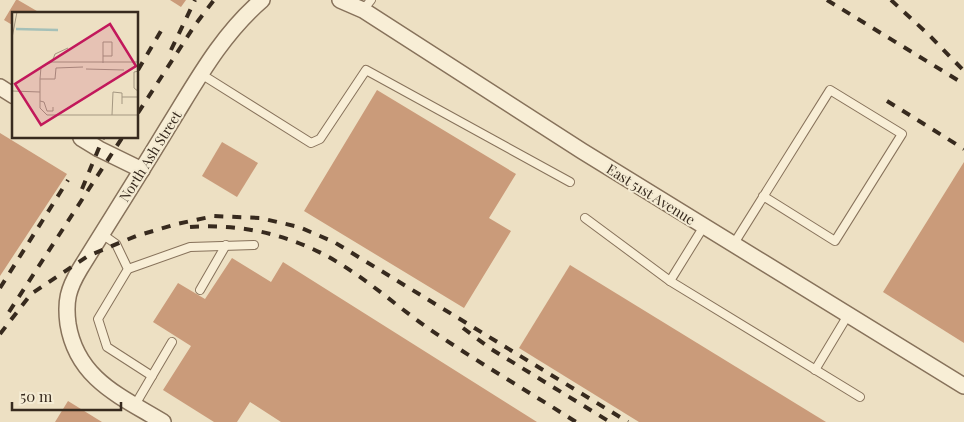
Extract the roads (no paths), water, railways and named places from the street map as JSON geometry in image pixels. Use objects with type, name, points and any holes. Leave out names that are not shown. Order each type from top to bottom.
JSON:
[{"type":"street","name":"North Ash Street","points":[[163,422],[107,387],[90,374],[74,348],[69,327],[67,302],[70,288],[201,74],[231,30],[262,0]]},
{"type":"street","name":"East 51st Avenue","points":[[340,0],[367,5],[582,151],[964,386]]},
{"type":"street","points":[[0,87],[12,95]]},
{"type":"street","points":[[83,139],[142,170]]},
{"type":"lane","points":[[201,74],[311,143],[320,139],[366,70],[570,182]]},
{"type":"lane","points":[[733,244],[763,196],[830,90],[902,134],[835,241],[763,196]]},
{"type":"lane","points":[[585,218],[670,281],[860,397]]},
{"type":"lane","points":[[670,281],[704,226]]},
{"type":"lane","points":[[102,234],[116,244],[128,268]]},
{"type":"lane","points":[[200,290],[226,245]]},
{"type":"lane","points":[[152,376],[107,347],[98,319],[128,268],[190,247],[254,245]]},
{"type":"lane","points":[[815,370],[848,315]]},
{"type":"lane","points":[[135,405],[172,342]]},
{"type":"railway","points":[[171,50],[195,0]]},
{"type":"railway","points":[[139,111],[195,25],[214,0]]},
{"type":"railway","points":[[827,0],[964,84]]},
{"type":"railway","points":[[891,0],[964,71]]},
{"type":"railway","points":[[139,68],[165,24]]},
{"type":"railway","points":[[887,101],[964,149]]},
{"type":"railway","points":[[82,189],[103,139]]},
{"type":"railway","points":[[9,312],[121,139]]},
{"type":"railway","points":[[0,288],[68,180]]},
{"type":"railway","points":[[0,334],[31,294],[88,256],[136,236],[177,224],[214,216],[260,218],[299,227],[334,242],[628,422]]},
{"type":"railway","points":[[190,227],[210,226],[250,230],[288,239],[325,255],[363,279],[444,339],[576,422]]},
{"type":"railway","points":[[463,328],[491,349],[610,422]]}]
